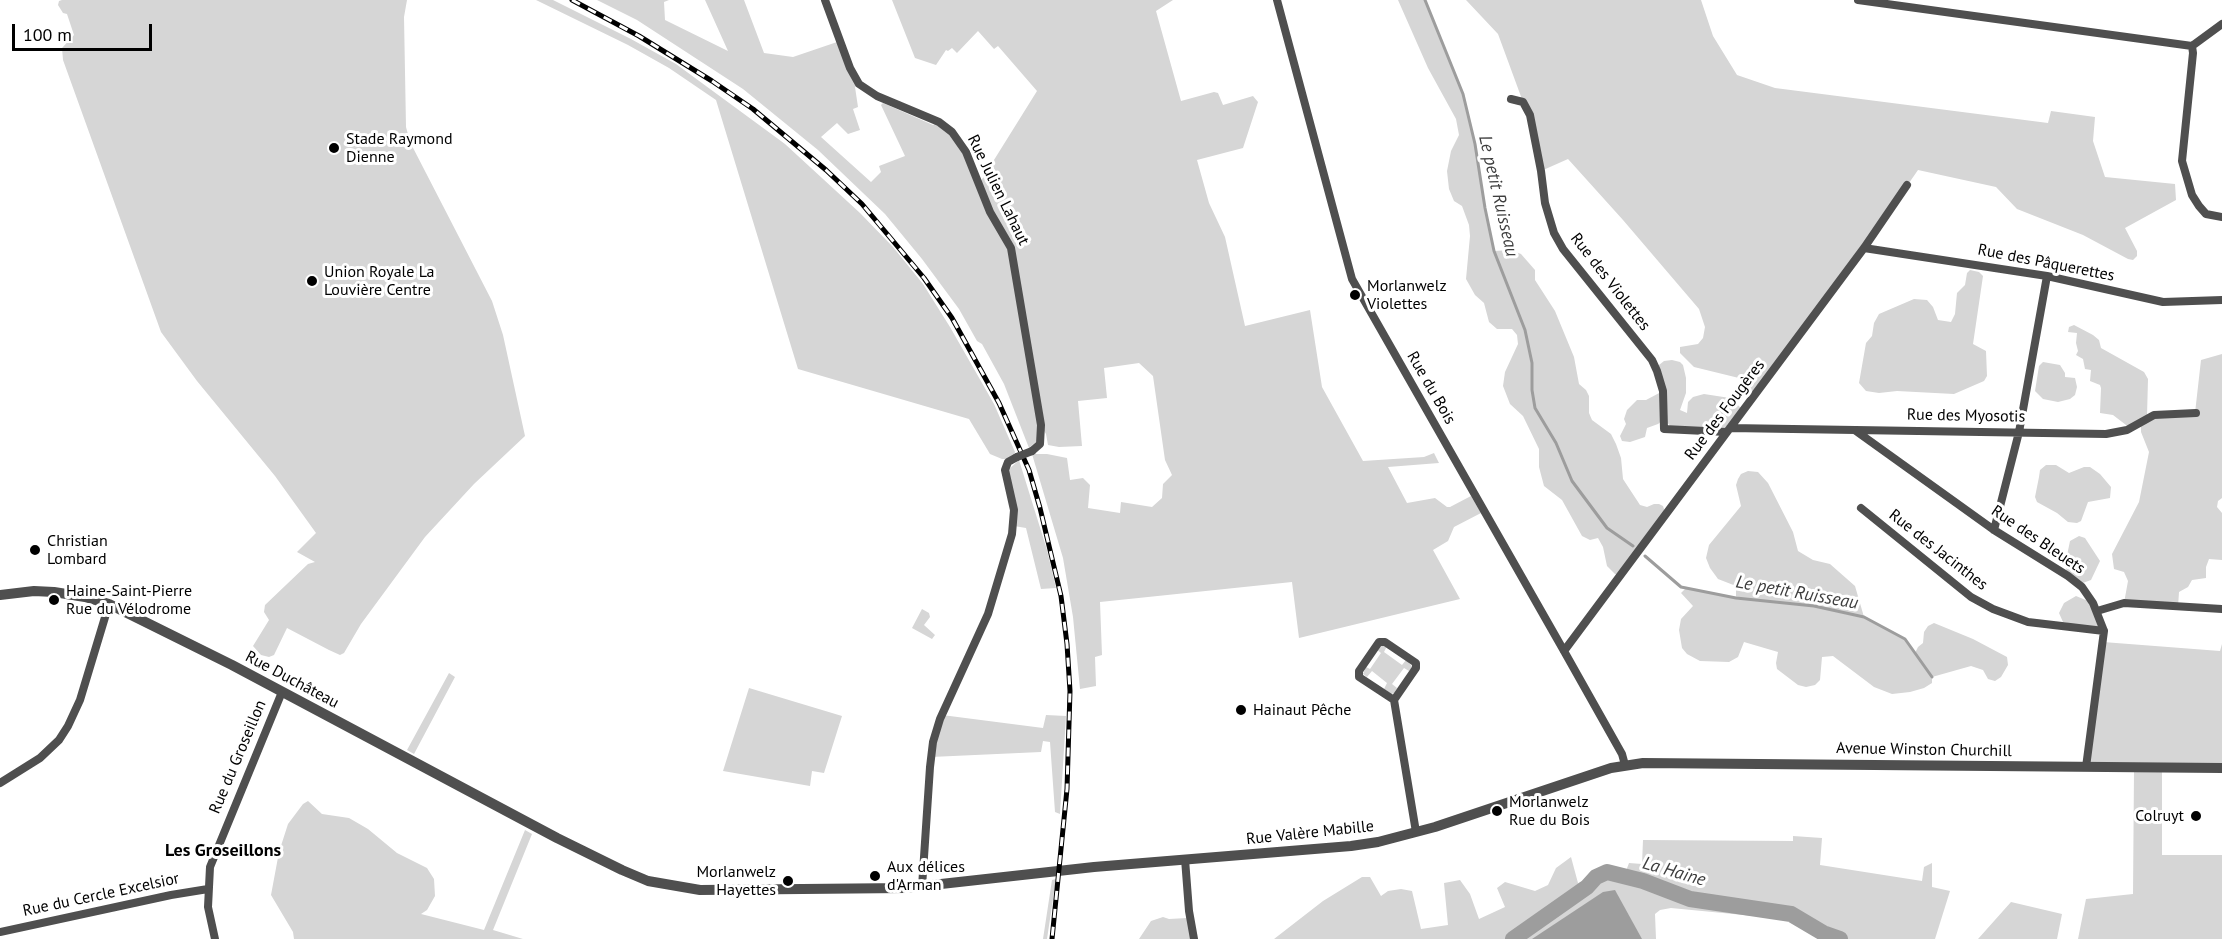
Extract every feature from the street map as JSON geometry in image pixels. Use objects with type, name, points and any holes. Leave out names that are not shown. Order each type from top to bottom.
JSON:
[{"type":"street","name":"Rue Julien Lahaut","points":[[825,0],[850,68],[859,84],[877,96],[939,122],[952,132],[966,152],[990,212],[1011,248],[1041,425],[1040,444],[1032,451],[1008,462],[1005,470],[1014,516],[1010,544],[988,615],[940,719],[933,742],[922,887]]},
{"type":"street","name":"Rue du Bois","points":[[1277,0],[1352,279],[1622,754],[1625,765]]},
{"type":"street","points":[[1858,0],[2192,46],[2222,24]]},
{"type":"street","points":[[2192,46],[2182,161],[2192,195],[2199,206],[2206,214],[2222,217]]},
{"type":"street","name":"Rue des Violettes","points":[[1511,99],[1523,102],[1530,115],[1549,221],[1554,233],[1563,249],[1652,360],[1663,391],[1664,429],[1728,430]]},
{"type":"street","name":"Rue des Fougères","points":[[1564,651],[1864,248],[1907,185]]},
{"type":"street","name":"Rue des Pâquerettes","points":[[1864,248],[2047,276],[2163,302],[2222,300]]},
{"type":"street","points":[[1994,530],[2019,432],[2047,276]]},
{"type":"street","name":"Rue des Myosotis","points":[[1728,430],[2112,434],[2127,430],[2154,414],[2196,413]]},
{"type":"street","name":"Rue des Bleuets","points":[[1856,431],[1994,530],[2080,584],[2097,611],[2104,631],[2086,767]]},
{"type":"street","name":"Rue des Jacinthes","points":[[1861,508],[1971,597],[1993,609],[2028,622],[2104,631]]},
{"type":"street","name":"Rue Duchâteau","points":[[0,595],[34,591],[62,593],[109,604],[232,665],[557,838],[634,876],[679,887],[720,890],[922,887]]},
{"type":"street","points":[[2097,611],[2124,603],[2222,609]]},
{"type":"street","points":[[0,783],[40,758],[59,740],[68,726],[80,700],[109,604]]},
{"type":"street","points":[[1394,700],[1359,677],[1359,671],[1379,642],[1385,642],[1416,663],[1416,668],[1394,700],[1416,832]]},
{"type":"street","name":"Rue du Groseillon","points":[[215,939],[209,917],[208,889],[214,854],[282,692]]},
{"type":"street","name":"Avenue Winston Churchill","points":[[1625,765],[1643,762],[2222,768]]},
{"type":"street","name":"Rue Valère Mabille","points":[[922,887],[1060,870],[1351,846],[1416,832],[1625,765]]},
{"type":"street","points":[[1185,860],[1194,939]]},
{"type":"street","name":"Rue du Cercle Excelsior","points":[[0,932],[208,889]]},
{"type":"shaded area","name":"Union Royale La Louvière Centre","points":[[62,0],[407,0],[404,17],[406,127],[410,142],[492,301],[503,335],[525,436],[474,484],[425,537],[361,624],[344,653],[340,655],[287,628],[274,655],[269,657],[261,655],[253,646],[269,620],[264,612],[265,605],[308,564],[315,562],[297,552],[316,533],[275,476],[197,381],[161,332],[63,60],[62,48],[74,35],[67,14],[63,13],[58,5]]},
{"type":"shaded area","points":[[536,0],[553,0],[676,64],[785,144],[860,213],[893,247],[923,284],[950,327],[994,404],[1015,452],[1012,459],[1002,459],[990,454],[969,419],[798,369],[716,100],[669,68],[628,45]]},
{"type":"shaded area","points":[[597,0],[669,0],[664,2],[665,20],[728,51],[705,0],[744,0],[764,53],[793,57],[840,41],[859,84],[855,87],[858,107],[853,109],[860,130],[848,134],[837,123],[821,137],[871,182],[881,172],[879,166],[905,156],[881,105],[883,103],[933,125],[939,122],[952,132],[979,184],[1037,91],[998,46],[994,49],[978,31],[957,53],[952,48],[946,50],[936,65],[915,58],[892,0],[1173,0],[1156,11],[1181,101],[1214,92],[1218,93],[1223,105],[1253,96],[1258,102],[1243,148],[1197,160],[1209,203],[1225,237],[1245,326],[1310,310],[1322,387],[1363,461],[1424,457],[1434,453],[1439,463],[1388,467],[1407,503],[1435,498],[1450,507],[1471,496],[1481,513],[1454,527],[1448,541],[1433,550],[1460,599],[1299,638],[1292,582],[1100,602],[1102,655],[1095,657],[1096,686],[1080,689],[1073,617],[1063,558],[1032,454],[1067,458],[1070,480],[1083,478],[1090,485],[1088,508],[1120,513],[1121,502],[1152,507],[1162,498],[1163,484],[1172,475],[1165,460],[1153,376],[1139,363],[1104,368],[1107,398],[1078,401],[1082,446],[1048,445],[1046,434],[1041,426],[1038,440],[1029,448],[1004,384],[982,344],[977,341],[959,309],[922,259],[885,214],[818,150],[743,89],[637,20]]},
{"type":"shaded area","points":[[1398,0],[1425,0],[1463,94],[1475,144],[1494,251],[1511,250],[1521,254],[1535,270],[1535,280],[1555,311],[1574,357],[1579,384],[1589,396],[1589,413],[1592,420],[1611,434],[1616,444],[1621,458],[1623,479],[1640,505],[1647,507],[1659,504],[1663,506],[1665,512],[1620,576],[1607,566],[1603,547],[1598,538],[1590,540],[1582,536],[1562,500],[1544,486],[1539,467],[1539,449],[1523,416],[1510,404],[1503,386],[1505,372],[1518,344],[1517,335],[1512,329],[1497,329],[1489,322],[1484,303],[1475,295],[1466,279],[1469,225],[1462,206],[1454,201],[1449,189],[1447,171],[1451,151],[1459,135],[1456,119],[1428,68]]},
{"type":"shaded area","points":[[1466,0],[1701,0],[1713,36],[1737,75],[1775,88],[2048,123],[2051,111],[2095,117],[2093,141],[2105,177],[2175,184],[2176,200],[2125,228],[2137,251],[2137,256],[2133,260],[2083,235],[2017,209],[1996,187],[1918,170],[1864,248],[1753,391],[1750,391],[1743,379],[1694,367],[1680,353],[1680,347],[1698,344],[1703,338],[1705,327],[1699,309],[1568,159],[1541,171],[1523,102],[1498,34]]},
{"type":"shaded area","points":[[1970,270],[1979,272],[1983,276],[1973,344],[1986,351],[1987,376],[1984,381],[1954,394],[1866,391],[1859,383],[1866,343],[1872,336],[1874,323],[1879,314],[1914,299],[1927,300],[1933,307],[1938,320],[1951,322],[1955,314],[1957,293],[1965,285],[1967,273]]},
{"type":"shaded area","points":[[2074,325],[2099,340],[2101,348],[2144,372],[2148,379],[2147,416],[2195,413],[2201,360],[2222,354],[2222,498],[2218,501],[2217,507],[2222,513],[2222,560],[2209,559],[2206,578],[2192,580],[2188,587],[2179,592],[2178,607],[2124,603],[2128,581],[2124,572],[2114,569],[2112,554],[2139,502],[2149,452],[2141,427],[2126,425],[2113,415],[2100,413],[2101,388],[2100,385],[2090,381],[2091,370],[2085,369],[2083,359],[2076,355],[2078,351],[2077,333],[2068,332],[2069,327]]},
{"type":"shaded area","points":[[1672,360],[1683,365],[1686,378],[1686,393],[1680,410],[1687,413],[1688,402],[1693,397],[1704,394],[1730,398],[1741,408],[1726,432],[1674,430],[1664,419],[1647,428],[1645,437],[1630,442],[1622,441],[1620,436],[1626,424],[1624,419],[1627,410],[1637,400],[1646,400],[1663,391],[1657,371],[1659,365],[1664,361]]},
{"type":"shaded area","points":[[2043,362],[2060,365],[2065,377],[2075,378],[2077,387],[2075,395],[2058,402],[2043,399],[2035,391],[2039,366]]},
{"type":"shaded area","points":[[1019,460],[1047,550],[1056,588],[1041,589],[1026,528],[1014,526],[1008,470]]},
{"type":"shaded area","points":[[2046,465],[2056,465],[2069,473],[2090,467],[2100,474],[2111,487],[2110,498],[2088,502],[2081,521],[2068,522],[2037,502],[2035,497],[2040,470]]},
{"type":"shaded area","points":[[1748,471],[1758,472],[1768,483],[1793,532],[1798,551],[1813,560],[1830,564],[1855,586],[1864,617],[1905,639],[1915,653],[1923,643],[1924,632],[1934,623],[1973,639],[2007,657],[2008,665],[2001,677],[1995,681],[1988,679],[1983,670],[1971,666],[1932,677],[1932,683],[1924,688],[1892,694],[1874,687],[1833,656],[1822,657],[1820,680],[1815,685],[1806,687],[1798,685],[1777,669],[1778,652],[1744,642],[1738,657],[1729,662],[1700,661],[1687,654],[1682,648],[1679,630],[1681,619],[1693,606],[1681,593],[1686,588],[1736,598],[1736,586],[1718,579],[1706,558],[1709,545],[1741,506],[1736,485],[1741,474]]},
{"type":"shaded area","points":[[2079,536],[2085,538],[2100,561],[2091,580],[2080,584],[2068,576],[2065,565],[2070,541]]},
{"type":"shaded area","points":[[2076,596],[2093,603],[2098,626],[2095,629],[2063,622],[2059,613],[2064,603]]},
{"type":"shaded area","points":[[922,609],[929,613],[930,617],[924,625],[935,635],[932,639],[912,628]]},
{"type":"shaded area","points":[[2103,642],[2220,651],[2222,644],[2222,768],[2086,767]]},
{"type":"shaded area","points":[[1379,645],[1387,646],[1384,652],[1402,665],[1406,660],[1413,667],[1409,671],[1404,668],[1392,684],[1397,688],[1391,694],[1384,689],[1387,683],[1372,671],[1367,677],[1363,674],[1366,667],[1370,669],[1381,653],[1376,649]]},
{"type":"shaded area","points":[[449,673],[455,677],[414,754],[407,750]]},
{"type":"shaded area","points":[[749,688],[842,716],[824,773],[812,771],[810,786],[723,771]]},
{"type":"shaded area","points":[[942,715],[1043,728],[1046,715],[1066,716],[1060,814],[1055,812],[1050,742],[1043,741],[1041,752],[931,757]]},
{"type":"shaded area","points":[[2134,771],[2162,772],[2162,855],[2222,855],[2222,939],[2078,939],[2086,899],[2133,894]]},
{"type":"shaded area","points":[[308,801],[322,814],[349,818],[368,829],[397,853],[427,868],[434,879],[435,896],[427,910],[421,914],[484,930],[525,830],[532,834],[493,930],[523,939],[294,939],[293,932],[271,895],[279,852],[288,824],[303,804]]},
{"type":"shaded area","points":[[1793,836],[1822,838],[1820,865],[1922,881],[1924,867],[1932,863],[1932,887],[1950,891],[1935,939],[1828,939],[1785,919],[1671,908],[1660,910],[1655,914],[1656,939],[1274,939],[1323,901],[1362,877],[1370,877],[1381,896],[1388,891],[1401,889],[1412,891],[1421,929],[1448,925],[1444,883],[1460,880],[1470,894],[1479,919],[1505,907],[1497,888],[1505,882],[1535,891],[1548,885],[1556,868],[1571,857],[1578,883],[1604,877],[1623,879],[1629,863],[1642,864],[1643,840],[1793,841]]},
{"type":"shaded area","points":[[1056,879],[1047,939],[1043,939],[1052,880]]},
{"type":"shaded area","points":[[1615,890],[1642,939],[1532,939],[1603,892]]},
{"type":"shaded area","points":[[2011,902],[2062,914],[2057,939],[1978,939]]},
{"type":"shaded area","points":[[1163,917],[1187,918],[1191,939],[1139,939],[1151,921]]},
{"type":"waterway","name":"Le petit Ruisseau","points":[[1425,0],[1463,94],[1475,144],[1494,251],[1525,330],[1532,363],[1535,408],[1556,443],[1572,481],[1607,528],[1633,546]]},
{"type":"waterway","name":"Le petit Ruisseau","points":[[1645,556],[1681,587],[1736,598],[1814,606],[1864,617],[1905,639],[1932,677]]},
{"type":"waterway","name":"La Haine","points":[[1513,939],[1587,887],[1596,877],[1607,872],[1643,881],[1690,899],[1791,914],[1823,933],[1840,939]]},
{"type":"railway","points":[[572,0],[639,36],[712,81],[753,109],[826,170],[862,204],[924,278],[952,318],[999,403],[1029,470],[1040,508],[1061,596],[1067,644],[1070,691],[1067,789],[1052,939]]},
{"type":"place","name":"Stade Raymond Dienne","points":[[334,148]]},
{"type":"place","name":"Union Royale La Louvière Centre","points":[[312,281]]},
{"type":"place","name":"Morlanwelz Violettes","points":[[1355,295]]},
{"type":"place","name":"Christian Lombard","points":[[35,550]]},
{"type":"place","name":"Haine-Saint-Pierre Rue du Vélodrome","points":[[54,600]]},
{"type":"place","name":"Hainaut Pêche","points":[[1241,710]]},
{"type":"place","name":"Morlanwelz Rue du Bois","points":[[1497,811]]},
{"type":"place","name":"Colruyt","points":[[2196,816]]},
{"type":"place","name":"Aux délices d'Arman","points":[[875,876]]},
{"type":"place","name":"Morlanwelz Hayettes","points":[[788,881]]},
{"type":"district","name":"Les Groseillons","points":[[223,851]]}]
